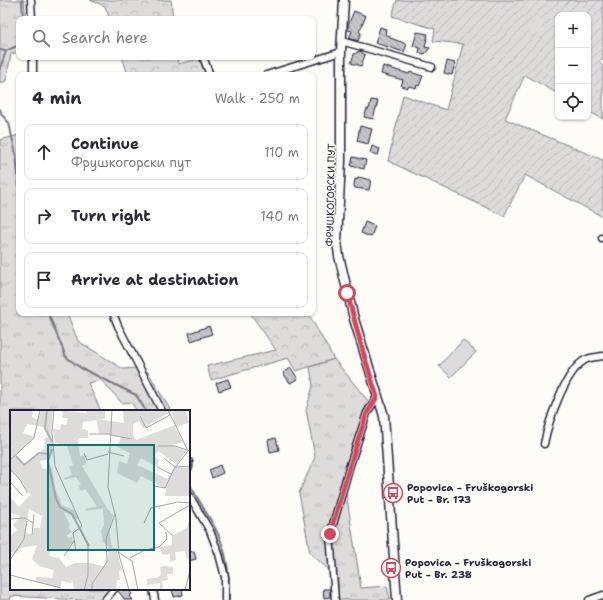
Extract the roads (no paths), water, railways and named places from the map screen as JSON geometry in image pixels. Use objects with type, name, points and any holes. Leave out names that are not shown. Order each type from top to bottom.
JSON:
[{"type":"street","points":[[31,0],[32,16]]},
{"type":"street","name":"ФРУШКОГОРСКИ ПУТ","points":[[344,0],[341,41],[341,161],[337,242],[354,319],[384,416],[397,600]]},
{"type":"street","points":[[341,41],[432,67]]},
{"type":"street","points":[[316,60],[341,52]]},
{"type":"street","points":[[32,72],[33,60]]},
{"type":"street","points":[[204,60],[209,72]]},
{"type":"street","points":[[276,72],[315,60]]},
{"type":"street","points":[[114,316],[161,410]]},
{"type":"street","points":[[544,444],[557,400],[577,367],[585,359],[603,356]]},
{"type":"street","points":[[335,600],[330,534],[367,413],[377,397]]},
{"type":"street","points":[[190,497],[210,531],[218,554],[225,577],[225,600]]},
{"type":"street","points":[[105,600],[113,590]]},
{"type":"street","points":[[153,590],[155,600]]},
{"type":"street","points":[[589,600],[603,595]]},
{"type":"waterway","points":[[22,0],[23,16]]},
{"type":"waterway","points":[[0,69],[6,51],[16,46]]},
{"type":"waterway","points":[[0,50],[6,51]]},
{"type":"waterway","points":[[0,109],[2,115],[9,123],[16,155]]},
{"type":"waterway","points":[[49,316],[66,357],[81,368],[136,395],[145,410]]},
{"type":"waterway","points":[[190,485],[219,536],[227,563],[229,600]]},
{"type":"place","name":"Popovica - Fruškogorski Put - Br. 173","points":[[393,493]]},
{"type":"place","name":"Popovica - Fruškogorski Put - Br. 238","points":[[391,568]]}]
